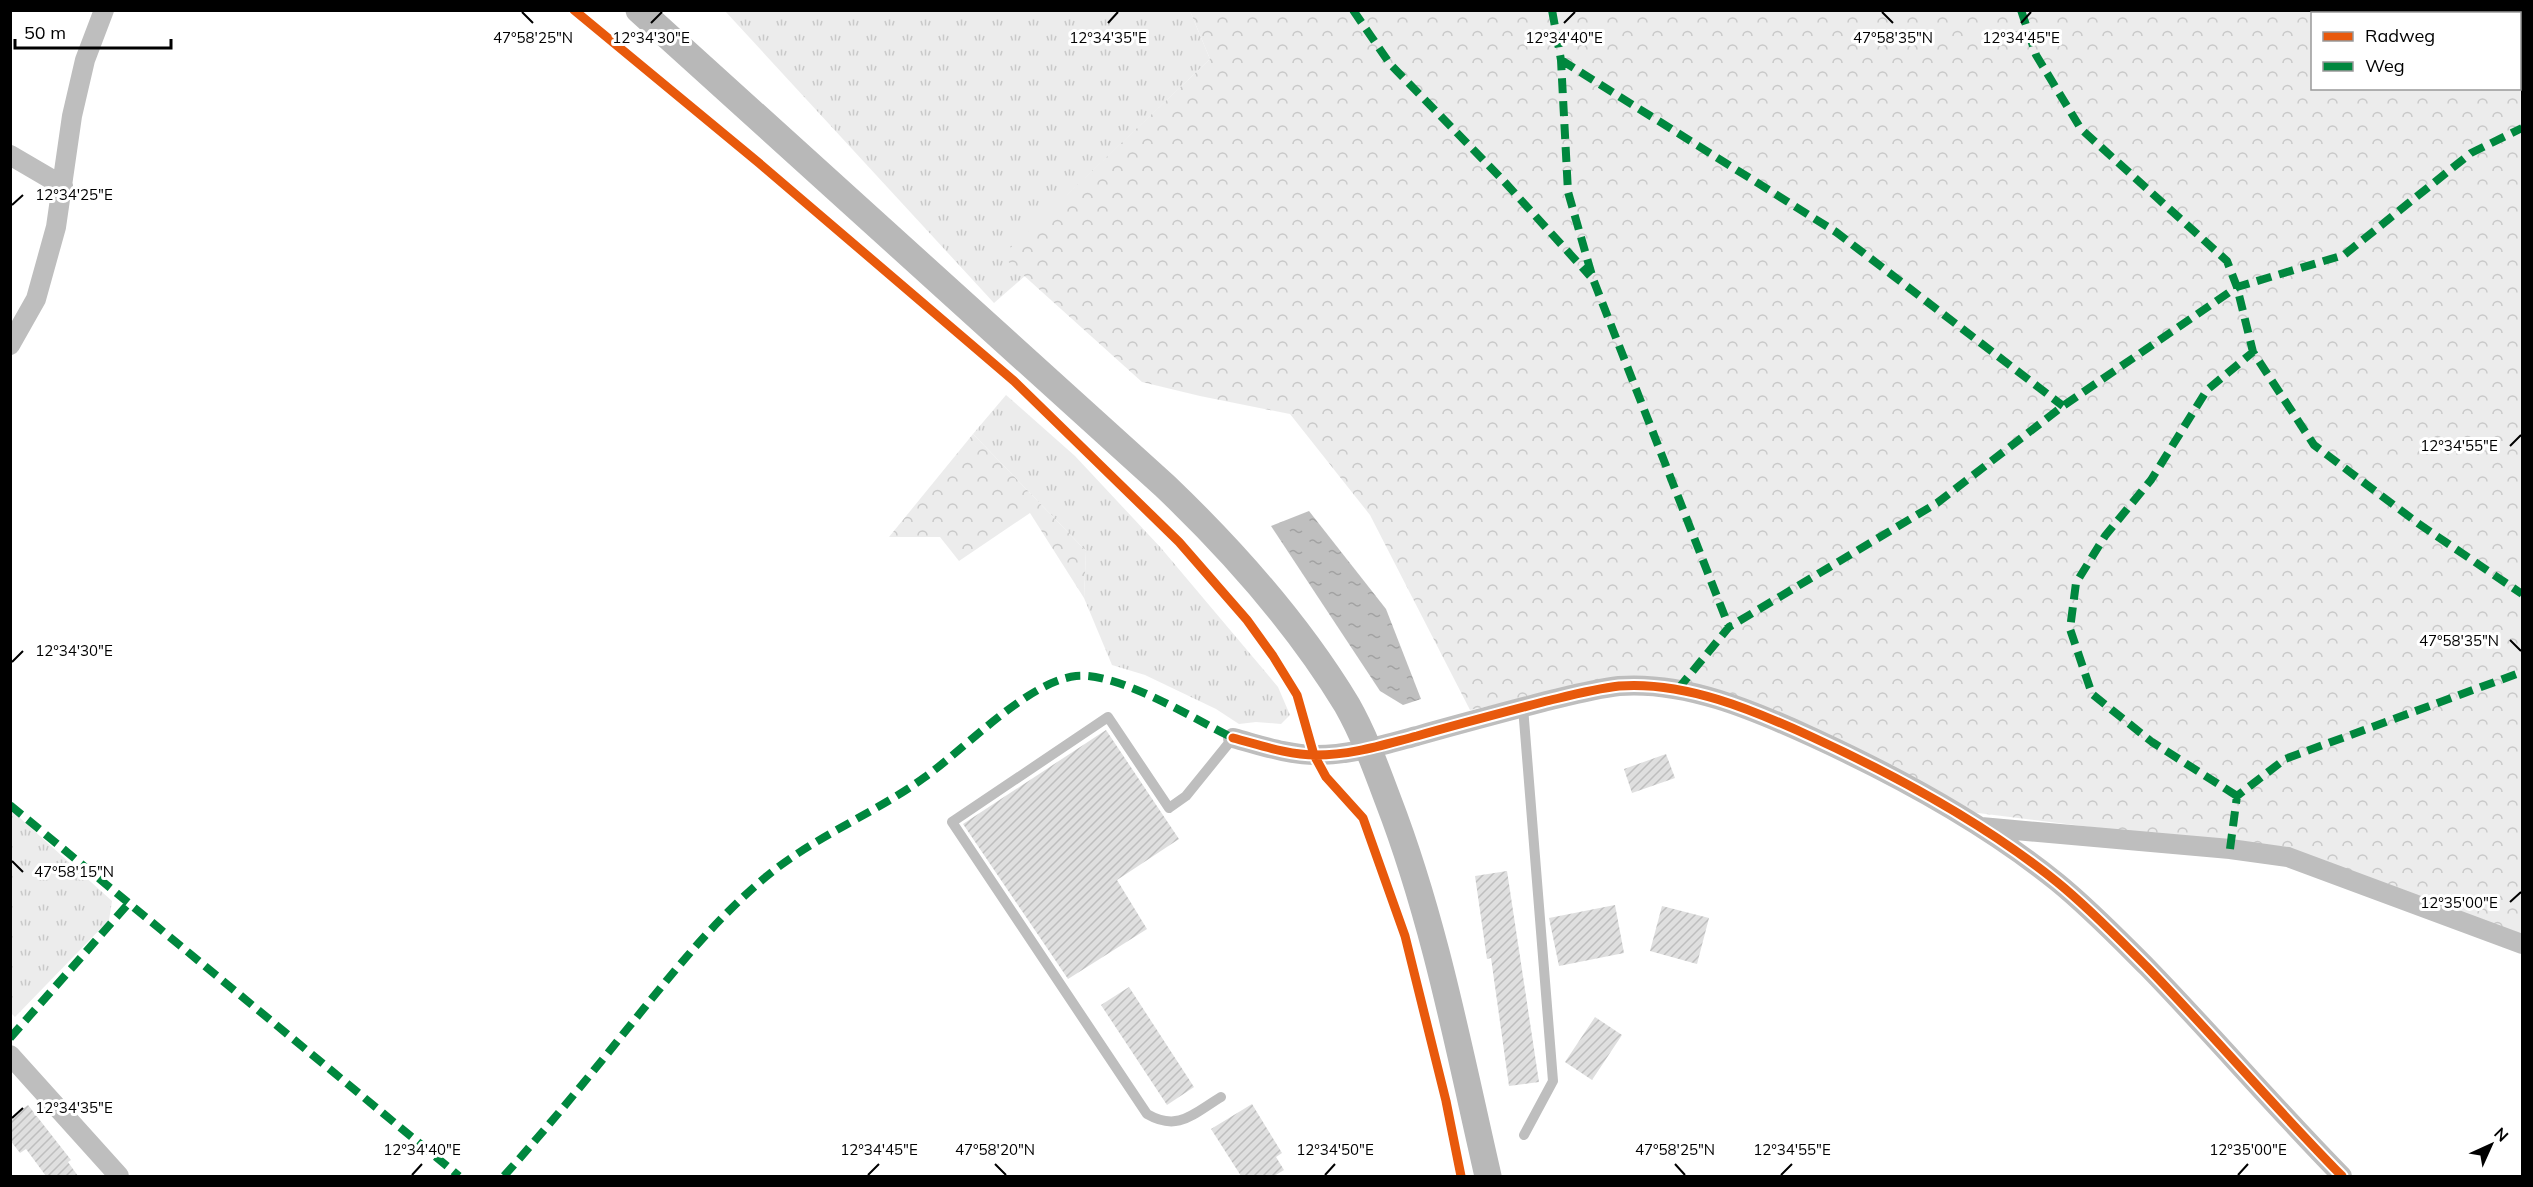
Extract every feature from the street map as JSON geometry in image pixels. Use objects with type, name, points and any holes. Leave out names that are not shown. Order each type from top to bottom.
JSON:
[{"type":"main road","points":[[639,10],[1205,524],[1286,617],[1347,706],[1369,750],[1422,898],[1488,1176]]},
{"type":"street","points":[[10,345],[36,299],[57,227],[72,116],[85,60],[104,10]]},
{"type":"street","points":[[10,155],[63,186]]},
{"type":"street","points":[[1233,738],[1283,751],[1314,755],[1369,750],[1524,707],[1608,687],[1645,684],[1688,692],[1779,723],[1842,751],[1978,826],[2060,884],[2112,932],[2211,1033],[2282,1115],[2342,1176]]},
{"type":"street","points":[[1978,826],[2230,849],[2288,857],[2523,944]]},
{"type":"street","points":[[10,1055],[119,1176]]},
{"type":"lane","points":[[1524,707],[1553,1081],[1524,1135]]},
{"type":"lane","points":[[1221,1097],[1178,1123],[1161,1122],[1147,1114],[952,822],[1108,717],[1169,808],[1186,796],[1233,738]]},
{"type":"green space","points":[[725,11],[1190,11],[1210,59],[1003,256],[1025,276],[994,303]]},
{"type":"green space","points":[[1190,11],[2522,11],[2522,936],[2286,851],[1962,811],[1715,692],[1596,683],[1470,710],[1370,515],[1290,414],[1142,382],[1002,256],[1210,59]]},
{"type":"green space","points":[[1006,395],[1075,456],[1161,548],[1278,687],[1290,715],[1281,724],[1256,722],[1239,724],[1216,709],[1145,675],[1112,665],[1084,598],[1086,551],[973,434]]},
{"type":"green space","points":[[973,434],[1086,551],[1084,598],[1030,513],[959,561],[940,537],[889,537]]},
{"type":"green space","points":[[10,809],[112,901],[109,920],[15,1017],[10,1012]]},
{"type":"water","points":[[1309,511],[1386,609],[1421,699],[1403,705],[1380,691],[1271,526]]},
{"type":"building","points":[[1106,730],[1179,839],[1117,880],[1147,929],[1068,979],[963,824]]},
{"type":"building","points":[[1666,754],[1675,778],[1632,793],[1624,769]]},
{"type":"building","points":[[1507,871],[1539,1082],[1509,1086],[1491,958],[1487,959],[1475,876]]},
{"type":"building","points":[[1615,905],[1624,953],[1559,966],[1549,918]]},
{"type":"building","points":[[1662,906],[1709,918],[1697,964],[1650,951]]},
{"type":"building","points":[[1129,987],[1194,1087],[1167,1105],[1101,1005]]},
{"type":"building","points":[[1595,1017],[1622,1035],[1592,1080],[1565,1062]]},
{"type":"building","points":[[1252,1104],[1282,1153],[1276,1157],[1284,1170],[1274,1176],[1241,1176],[1211,1129]]},
{"type":"building","points":[[28,1105],[71,1160],[68,1162],[78,1176],[46,1176],[26,1149],[20,1153],[10,1140],[10,1118]]},
{"type":"marked path","points":[[1353,10],[1390,64],[1500,177],[1590,276]]},
{"type":"marked path","points":[[1552,10],[1561,60],[1568,192],[1593,279],[1729,627]]},
{"type":"marked path","points":[[2021,10],[2036,55],[2081,129],[2227,261],[2237,287],[2253,352],[2314,445],[2419,524],[2522,594]]},
{"type":"marked path","points":[[1561,60],[1836,232],[2063,406]]},
{"type":"marked path","points":[[1678,689],[1729,627],[1937,503],[2063,406],[2237,287],[2344,255],[2471,153],[2522,128]]},
{"type":"marked path","points":[[2237,796],[2152,742],[2092,694],[2070,629],[2076,583],[2105,536],[2151,480],[2207,390],[2253,352]]},
{"type":"marked path","points":[[2230,849],[2237,796],[2285,759],[2522,672]]},
{"type":"marked path","points":[[504,1176],[692,951],[761,881],[800,852],[905,791],[941,765],[997,718],[1038,690],[1057,681],[1076,676],[1113,681],[1156,698],[1233,738]]},
{"type":"marked path","points":[[10,805],[459,1176]]},
{"type":"marked path","points":[[10,1038],[129,903]]},
{"type":"cycle path","points":[[574,10],[759,163],[1014,381],[1179,542],[1247,620],[1297,695],[1314,755],[1326,777],[1363,818],[1405,936],[1446,1101],[1461,1176]]},
{"type":"cycle path","points":[[1233,738],[1295,753],[1316,755],[1342,753],[1379,746],[1571,695],[1619,686],[1669,688],[1694,693],[1766,717],[1908,784],[1970,820],[2057,882],[2147,967],[2342,1176]]}]
